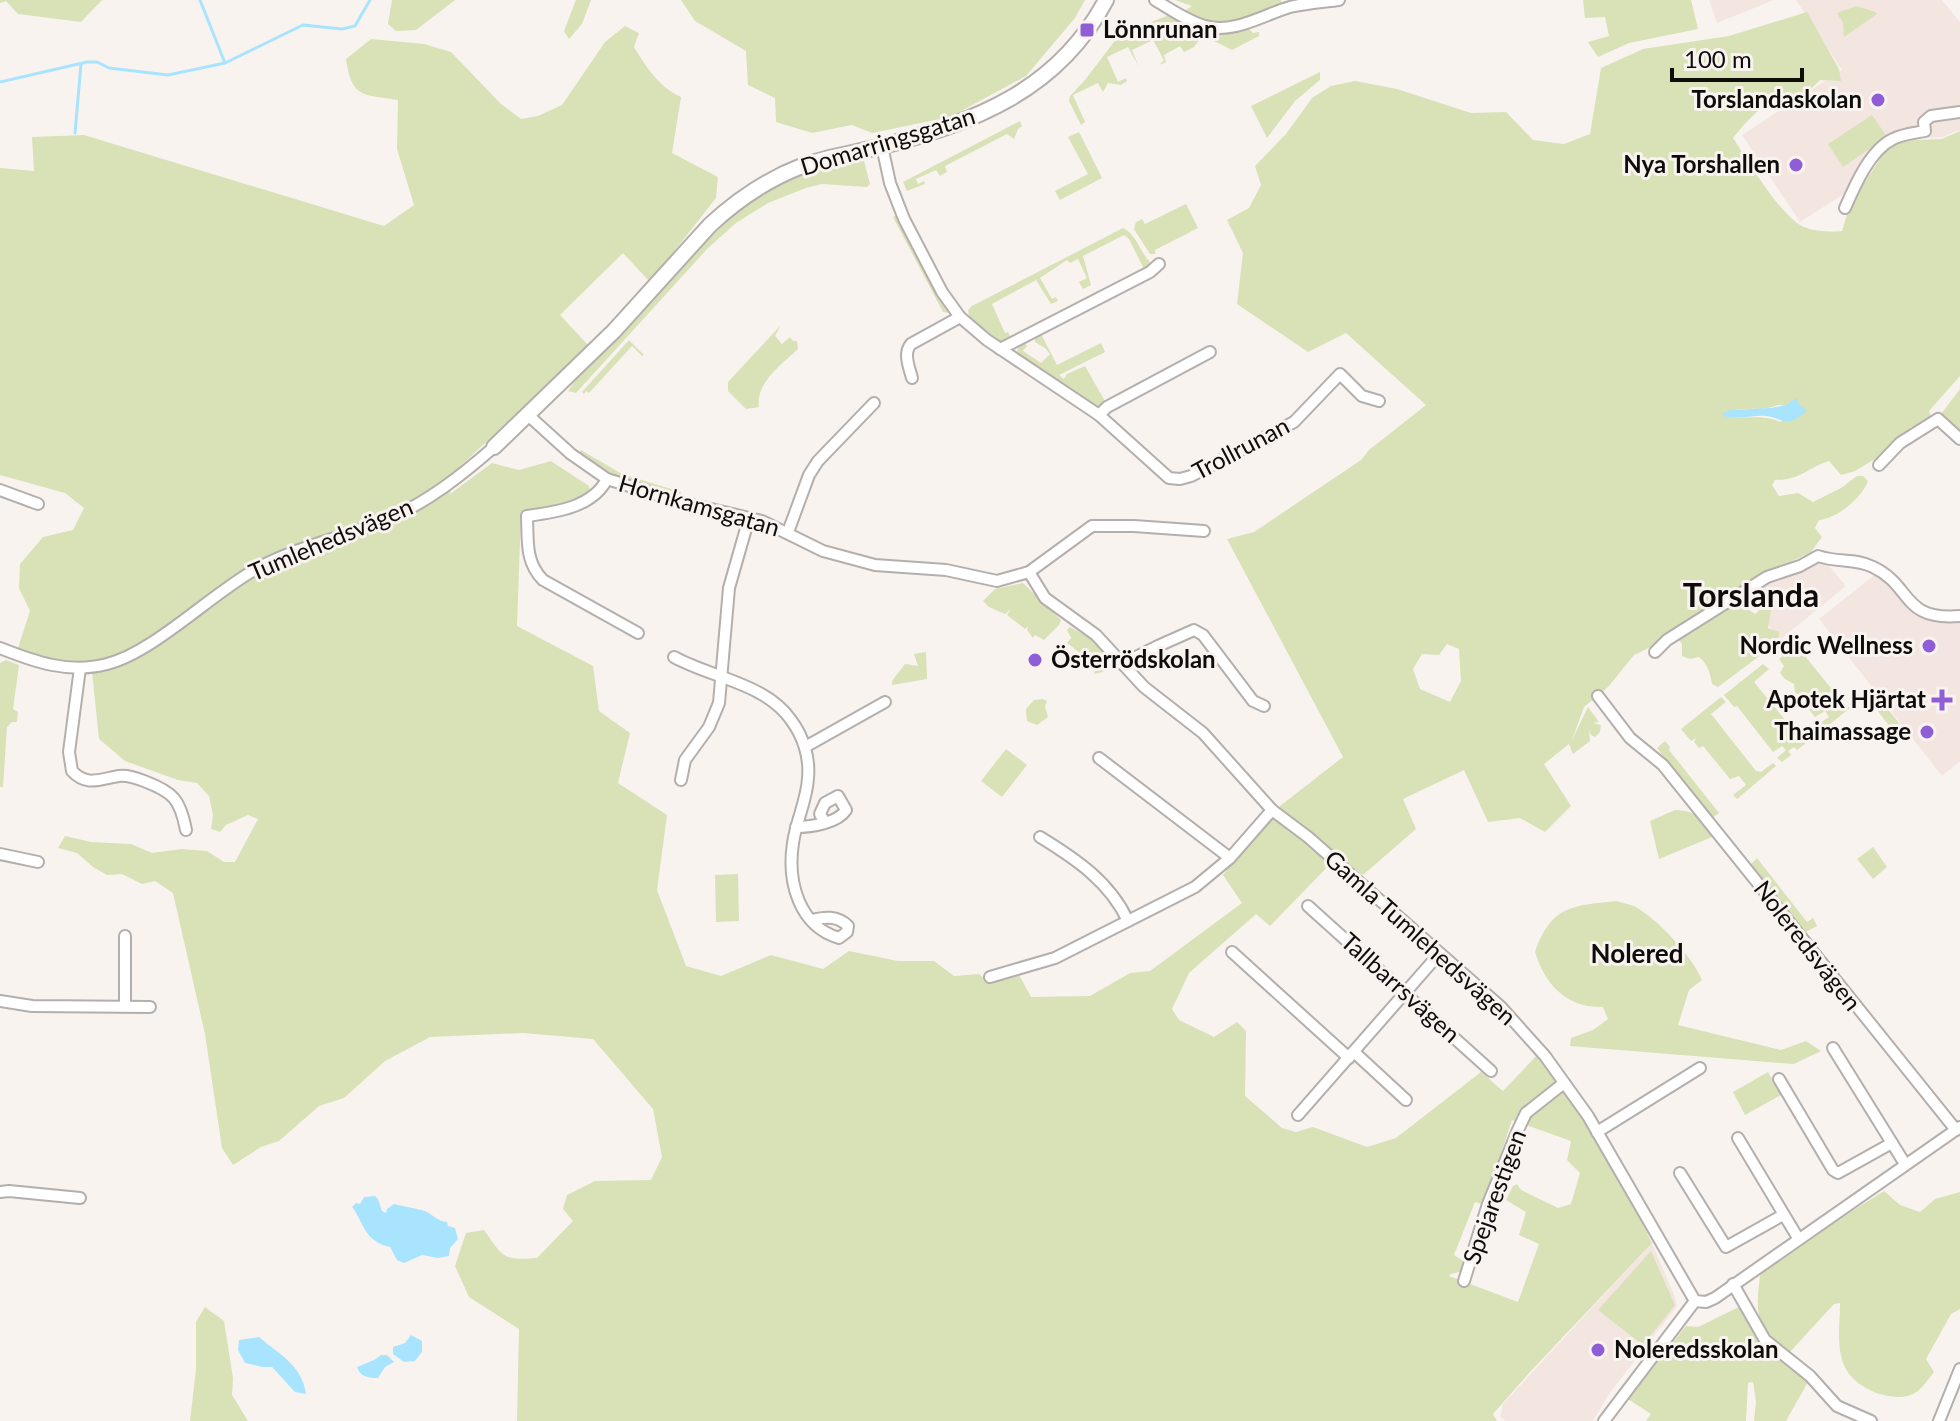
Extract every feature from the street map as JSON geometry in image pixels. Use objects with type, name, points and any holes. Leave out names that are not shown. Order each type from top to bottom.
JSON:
[{"type":"street","name":"Domarringsgatan","points":[[494,447],[614,331],[710,225],[736,203],[769,182],[803,166],[952,127],[1013,98],[1046,75],[1080,39],[1106,0]]},
{"type":"street","points":[[1155,0],[1207,27],[1236,26],[1300,5],[1339,0]]},
{"type":"street","points":[[1845,208],[1867,167],[1884,145],[1896,137],[1925,131],[1924,122],[1931,116],[1960,112]]},
{"type":"street","name":"Trollrunan","points":[[882,146],[890,183],[904,219],[942,292],[960,317],[1000,349],[1099,415],[1163,474],[1180,479],[1191,476],[1294,422],[1340,374],[1362,396],[1379,401]]},
{"type":"street","points":[[1000,349],[1150,272],[1159,264]]},
{"type":"street","points":[[912,378],[907,348],[960,317]]},
{"type":"street","points":[[1099,415],[1107,407],[1210,352]]},
{"type":"street","points":[[788,532],[809,475],[818,461],[874,403]]},
{"type":"street","name":"Hornkamsgatan","points":[[528,415],[571,454],[607,479],[677,501],[749,518],[788,532],[839,557],[875,565],[946,570],[997,581],[1029,572]]},
{"type":"street","points":[[1879,465],[1900,443],[1938,419],[1960,439]]},
{"type":"street","name":"Tumlehedsvägen","points":[[0,648],[46,664],[80,668],[111,663],[137,651],[248,574],[279,557],[403,512],[447,485],[494,447]]},
{"type":"street","points":[[607,479],[592,498],[561,510],[527,516],[529,555],[534,571],[543,580],[638,633]]},
{"type":"street","points":[[0,490],[38,504]]},
{"type":"street","points":[[681,780],[685,760],[714,716],[723,678],[727,603],[749,518]]},
{"type":"street","points":[[1029,572],[1092,526],[1204,531]]},
{"type":"street","points":[[1655,652],[1667,640],[1767,577],[1818,556],[1829,561],[1860,562],[1877,569],[1924,614],[1960,616]]},
{"type":"street","name":"Gamla Tumlehedsvägen","points":[[1029,572],[1045,598],[1096,635],[1144,687],[1203,733],[1272,810],[1308,837],[1501,1007],[1529,1037],[1597,1132],[1695,1301]]},
{"type":"street","points":[[1122,664],[1194,630],[1203,635],[1253,701],[1264,706]]},
{"type":"street","points":[[674,657],[697,670],[762,694],[779,706],[794,723],[805,747],[808,781],[796,827],[791,870],[797,898],[811,920]]},
{"type":"street","points":[[80,668],[69,752],[72,771],[86,781],[130,776],[167,791],[179,804],[186,830]]},
{"type":"street","name":"Noleredsvägen","points":[[1598,696],[1630,738],[1660,761],[1958,1128]]},
{"type":"street","points":[[805,747],[885,702]]},
{"type":"street","points":[[1099,758],[1230,858]]},
{"type":"street","points":[[990,977],[1055,958],[1195,887],[1230,858],[1272,810]]},
{"type":"street","points":[[796,827],[812,827],[824,821]]},
{"type":"street","points":[[1040,837],[1106,885],[1128,921]]},
{"type":"street","points":[[0,854],[38,862]]},
{"type":"street","name":"Tallbarrsvägen","points":[[1308,906],[1491,1071]]},
{"type":"street","points":[[125,936],[125,1006]]},
{"type":"street","points":[[1232,952],[1406,1100]]},
{"type":"street","points":[[1298,1115],[1439,954]]},
{"type":"street","points":[[0,1001],[32,1006],[150,1007]]},
{"type":"street","points":[[1833,1048],[1905,1164]]},
{"type":"street","points":[[1597,1132],[1700,1068]]},
{"type":"street","points":[[1779,1079],[1833,1170],[1838,1173],[1892,1143]]},
{"type":"street","name":"Spejarestigen","points":[[1464,1281],[1488,1204],[1526,1113],[1564,1083]]},
{"type":"street","points":[[1604,1421],[1695,1301],[1706,1302],[1958,1128]]},
{"type":"street","points":[[1738,1138],[1798,1238]]},
{"type":"street","points":[[1680,1173],[1726,1247],[1783,1215]]},
{"type":"street","points":[[0,1192],[80,1198]]},
{"type":"street","points":[[1733,1284],[1765,1340],[1810,1376],[1837,1406],[1871,1421]]},
{"type":"street","points":[[1939,1421],[1960,1369]]},
{"type":"shaded area","name":"Torslandaskolan","points":[[1709,0],[1774,0],[1717,23]]},
{"type":"shaded area","name":"Torslandaskolan","points":[[1796,0],[1942,0],[1960,22],[1960,130],[1943,137],[1911,139],[1879,157],[1841,196],[1800,222],[1742,135],[1842,70]]},
{"type":"shaded area","points":[[1819,554],[1846,586],[1780,640],[1744,593]]},
{"type":"shaded area","points":[[1882,569],[1923,617],[1960,622],[1960,761],[1942,776],[1819,619]]},
{"type":"shaded area","name":"Noleredsskolan","points":[[1652,1243],[1677,1306],[1609,1394],[1593,1421],[1506,1421],[1500,1417],[1503,1404]]},
{"type":"green space","points":[[0,0],[102,0],[81,22],[18,14],[6,1],[0,3]]},
{"type":"green space","points":[[392,0],[455,0],[416,30],[396,31],[388,24]]},
{"type":"green space","points":[[576,0],[591,0],[582,24],[569,39],[564,31]]},
{"type":"green space","points":[[681,0],[1085,0],[1075,18],[1026,76],[950,117],[872,133],[852,125],[812,133],[776,122],[775,98],[748,85],[746,51],[695,21]]},
{"type":"green space","points":[[1175,0],[1281,0],[1282,6],[1246,19],[1223,22],[1187,13],[1184,11],[1192,6]]},
{"type":"green space","points":[[1583,0],[1691,0],[1698,29],[1629,43],[1598,57],[1588,42],[1609,36],[1605,17],[1585,18]]},
{"type":"green space","points":[[1856,6],[1877,14],[1844,37],[1843,23],[1837,13]]},
{"type":"green space","points":[[1807,12],[1839,69],[1841,81],[1820,80],[1810,90],[1813,108],[1790,98],[1773,102],[1757,112],[1733,138],[1775,201],[1804,227],[1842,231],[1850,204],[1892,141],[1942,139],[1960,131],[1960,376],[1929,411],[1932,420],[1920,427],[1910,427],[1910,432],[1880,456],[1855,471],[1841,475],[1829,461],[1798,476],[1775,480],[1772,485],[1779,496],[1798,493],[1813,502],[1857,476],[1863,476],[1868,481],[1848,506],[1833,516],[1819,520],[1815,528],[1822,537],[1811,552],[1749,581],[1749,610],[1755,614],[1760,610],[1771,610],[1768,628],[1779,632],[1778,642],[1718,687],[1712,684],[1708,669],[1699,657],[1690,659],[1682,656],[1682,644],[1675,635],[1634,655],[1608,687],[1584,707],[1572,740],[1588,707],[1599,722],[1593,723],[1601,725],[1600,732],[1595,737],[1589,729],[1590,741],[1573,754],[1569,744],[1544,764],[1571,806],[1545,832],[1520,818],[1488,822],[1464,770],[1403,799],[1416,829],[1363,875],[1338,856],[1270,926],[1256,914],[1189,973],[1172,1009],[1179,1020],[1214,1037],[1237,1022],[1246,1031],[1245,1096],[1282,1128],[1296,1132],[1313,1127],[1367,1147],[1396,1138],[1481,1072],[1503,1091],[1538,1054],[1614,1166],[1652,1243],[1493,1414],[1497,1421],[517,1421],[519,1329],[469,1297],[455,1266],[466,1233],[484,1230],[500,1252],[510,1258],[537,1258],[573,1221],[563,1209],[567,1195],[595,1181],[651,1180],[662,1157],[653,1109],[593,1039],[523,1033],[430,1037],[385,1061],[344,1098],[319,1106],[279,1141],[261,1147],[233,1165],[222,1148],[205,1034],[173,893],[155,881],[142,884],[122,874],[107,875],[77,853],[58,848],[65,836],[91,842],[131,844],[152,853],[182,849],[207,851],[224,862],[235,862],[258,819],[248,815],[226,825],[220,832],[211,829],[213,815],[209,796],[197,783],[178,780],[125,761],[99,739],[91,662],[54,660],[18,648],[30,611],[19,588],[20,564],[43,537],[73,530],[84,508],[65,493],[0,475],[0,168],[34,171],[32,137],[84,135],[384,226],[414,205],[397,149],[398,100],[361,92],[349,72],[346,59],[371,39],[424,44],[451,52],[501,104],[521,119],[538,116],[562,105],[605,42],[625,26],[639,33],[634,47],[654,76],[681,97],[672,153],[718,177],[716,198],[650,282],[623,253],[560,315],[589,346],[454,472],[450,494],[492,463],[519,470],[551,461],[589,486],[590,491],[559,506],[521,513],[517,626],[593,666],[599,711],[630,733],[618,783],[667,815],[657,890],[686,966],[721,976],[771,955],[823,969],[849,951],[898,961],[934,961],[954,976],[979,974],[986,980],[1018,973],[1031,997],[1090,996],[1130,973],[1150,971],[1242,903],[1223,875],[1280,806],[1343,757],[1227,539],[1254,532],[1361,460],[1369,450],[1426,405],[1346,333],[1308,352],[1237,304],[1243,253],[1227,220],[1249,208],[1261,185],[1255,166],[1286,134],[1312,98],[1331,86],[1355,81],[1397,89],[1471,113],[1506,112],[1533,140],[1564,144],[1590,134],[1601,68],[1643,49],[1729,36]],"holes":[[[1800,406],[1780,422],[1723,415],[1735,410]],[[1447,644],[1459,649],[1461,681],[1450,702],[1420,689],[1413,669],[1422,654],[1439,655]],[[1512,1120],[1571,1141],[1567,1160],[1580,1173],[1571,1204],[1558,1208],[1521,1190],[1517,1184],[1506,1200],[1526,1212],[1519,1235],[1539,1244],[1518,1302],[1449,1276],[1463,1271],[1466,1263],[1454,1255],[1475,1202],[1484,1205]]]},
{"type":"green space","points":[[1169,15],[1197,31],[1200,39],[1194,47],[1184,52],[1180,46],[1164,55],[1166,62],[1159,65],[1164,60],[1153,40],[1132,50],[1139,67],[1128,47],[1107,57],[1118,82],[1126,78],[1127,81],[1121,85],[1108,83],[1103,92],[1098,83],[1073,95],[1085,122],[1081,125],[1069,101],[1070,96],[1120,34]]},
{"type":"green space","points":[[1249,29],[1253,33],[1259,32],[1259,36],[1232,50],[1210,39],[1214,33]]},
{"type":"green space","points":[[1320,72],[1320,80],[1295,101],[1267,138],[1251,106]]},
{"type":"green space","points":[[1872,115],[1887,137],[1843,167],[1828,144]]},
{"type":"green space","points":[[1020,121],[1022,126],[1014,139],[1007,134],[945,166],[947,172],[940,176],[936,170],[916,179],[918,184],[924,181],[925,184],[907,191],[903,182]]},
{"type":"green space","points":[[1079,132],[1102,178],[1060,200],[1055,191],[1088,174],[1068,137]]},
{"type":"green space","points":[[858,159],[864,161],[870,184],[867,187],[822,184],[806,188],[768,203],[736,223],[708,248],[576,393],[568,391],[722,221],[755,197],[792,178]]},
{"type":"green space","points":[[1186,204],[1198,228],[1150,254],[1134,229],[1136,222],[1142,219],[1145,224]]},
{"type":"green space","points":[[897,215],[950,310],[948,313],[943,312],[893,217]]},
{"type":"green space","points":[[1123,228],[1131,234],[1150,262],[1145,271],[1124,235],[1083,256],[1091,285],[1083,289],[1079,282],[1087,278],[1078,259],[1070,263],[1067,260],[1040,278],[1052,299],[1056,297],[1058,301],[1051,304],[1036,280],[992,304],[1005,333],[1008,332],[1012,340],[1002,343],[969,317],[968,310],[972,306]]},
{"type":"green space","points":[[781,325],[775,336],[782,344],[790,337],[797,341],[798,349],[765,382],[759,407],[746,409],[728,391],[728,382]]},
{"type":"green space","points":[[1041,334],[1057,365],[1101,343],[1105,352],[1059,375],[1064,379],[1067,374],[1085,366],[1106,403],[1100,406],[1092,404],[1017,353],[1018,347],[1025,343],[1027,346],[1023,351],[1041,363],[1050,354],[1035,342],[1035,337]]},
{"type":"green space","points":[[629,340],[644,355],[632,346],[589,393],[586,391],[584,394],[582,392]]},
{"type":"green space","points":[[1960,389],[1960,432],[1941,414]]},
{"type":"green space","points":[[581,450],[622,474],[681,492],[680,498],[626,482],[578,454]]},
{"type":"green space","points":[[1023,583],[1061,620],[1044,640],[1035,635],[1033,638],[1027,630],[1028,626],[1025,629],[1007,615],[1011,609],[1005,614],[983,601],[995,589]]},
{"type":"green space","points":[[1070,627],[1090,638],[1110,658],[1103,672],[1094,674],[1097,666],[1067,643],[1071,638],[1067,630]]},
{"type":"green space","points":[[1796,645],[1850,708],[1825,728],[1820,723],[1829,717],[1825,711],[1815,717],[1795,692],[1794,684],[1780,673],[1784,666],[1779,659]]},
{"type":"green space","points":[[926,652],[927,679],[892,685],[905,664],[918,666],[914,654]]},
{"type":"green space","points":[[6,660],[19,665],[13,709],[18,712],[17,722],[7,727],[3,787],[0,787],[0,663]]},
{"type":"green space","points":[[1763,664],[1769,669],[1754,682],[1799,737],[1804,738],[1816,728],[1819,733],[1797,750],[1794,747],[1788,751],[1791,755],[1782,762],[1777,758],[1786,750],[1782,746],[1773,752],[1737,706],[1734,707],[1724,695]]},
{"type":"green space","points":[[1874,692],[1908,734],[1900,740],[1867,697]]},
{"type":"green space","points":[[1721,697],[1726,702],[1711,714],[1756,771],[1761,772],[1773,763],[1776,766],[1737,799],[1733,795],[1746,785],[1739,776],[1730,779],[1703,746],[1699,748],[1694,742],[1696,738],[1691,741],[1681,729]]},
{"type":"green space","points":[[1034,700],[1047,701],[1048,717],[1037,725],[1027,721],[1026,709]]},
{"type":"green space","points":[[1665,741],[1719,813],[1712,818],[1657,748]]},
{"type":"green space","points":[[1006,749],[1027,765],[1002,797],[981,781]]},
{"type":"green space","points":[[1675,810],[1698,817],[1712,837],[1659,859],[1650,821]]},
{"type":"green space","points":[[1873,847],[1887,867],[1873,879],[1857,859]]},
{"type":"green space","points":[[1757,858],[1807,922],[1813,918],[1817,926],[1804,933],[1750,865]]},
{"type":"green space","points":[[738,874],[739,921],[716,922],[715,875]]},
{"type":"green space","points":[[1616,901],[1634,906],[1663,929],[1691,960],[1702,980],[1689,990],[1678,1025],[1781,1050],[1806,1041],[1821,1051],[1794,1064],[1570,1046],[1571,1038],[1593,1030],[1608,1019],[1603,1007],[1578,1003],[1559,992],[1539,964],[1535,952],[1549,925],[1565,911],[1587,904]]},
{"type":"green space","points":[[1768,1072],[1781,1095],[1745,1115],[1733,1092]]},
{"type":"green space","points":[[1884,1191],[1900,1205],[1920,1212],[1935,1199],[1960,1192],[1960,1309],[1951,1314],[1926,1359],[1934,1372],[1915,1393],[1898,1397],[1870,1390],[1848,1373],[1840,1350],[1840,1303],[1834,1304],[1788,1354],[1769,1335],[1758,1311],[1760,1275]]},
{"type":"green space","points":[[1651,1251],[1675,1305],[1643,1345],[1598,1310]]},
{"type":"green space","points":[[1739,1304],[1760,1342],[1808,1382],[1786,1421],[1754,1421],[1756,1402],[1753,1382],[1748,1383],[1746,1421],[1646,1421],[1651,1414],[1628,1399],[1686,1326],[1698,1327],[1739,1307]]},
{"type":"green space","points":[[205,1307],[224,1321],[233,1378],[232,1395],[248,1421],[190,1421],[196,1369],[196,1322]]},
{"type":"water","points":[[1796,398],[1800,406],[1807,410],[1793,420],[1723,416],[1731,410],[1786,405]]},
{"type":"water","points":[[375,1196],[386,1213],[394,1204],[405,1206],[425,1211],[455,1228],[458,1239],[450,1248],[449,1256],[438,1258],[422,1255],[404,1263],[397,1260],[390,1247],[369,1236],[352,1207],[360,1204],[364,1197]]},
{"type":"water","points":[[411,1335],[422,1341],[422,1352],[415,1361],[404,1362],[393,1354],[393,1347],[405,1343]]},
{"type":"water","points":[[259,1337],[295,1368],[306,1394],[295,1392],[272,1367],[245,1363],[238,1350],[239,1340]]},
{"type":"water","points":[[387,1355],[394,1362],[385,1367],[378,1378],[360,1373],[357,1367]]},
{"type":"waterway","points":[[200,0],[225,63]]},
{"type":"waterway","points":[[0,82],[87,62],[97,62],[109,68],[168,75],[225,63],[303,25],[342,29],[355,26],[370,0]]},
{"type":"waterway","points":[[75,133],[81,64]]},
{"type":"place","name":"Lönnrunan","points":[[1087,30]]},
{"type":"place","name":"Torslandaskolan","points":[[1878,100]]},
{"type":"place","name":"Nya Torshallen","points":[[1796,165]]},
{"type":"place","name":"Nordic Wellness","points":[[1929,646]]},
{"type":"place","name":"Österrödskolan","points":[[1035,660]]},
{"type":"place","name":"Apotek Hjärtat","points":[[1942,700]]},
{"type":"place","name":"Thaimassage","points":[[1927,732]]},
{"type":"place","name":"Noleredsskolan","points":[[1598,1350]]},
{"type":"district","name":"Torslanda","points":[[1751,596]]},
{"type":"district","name":"Nolered","points":[[1637,954]]}]
